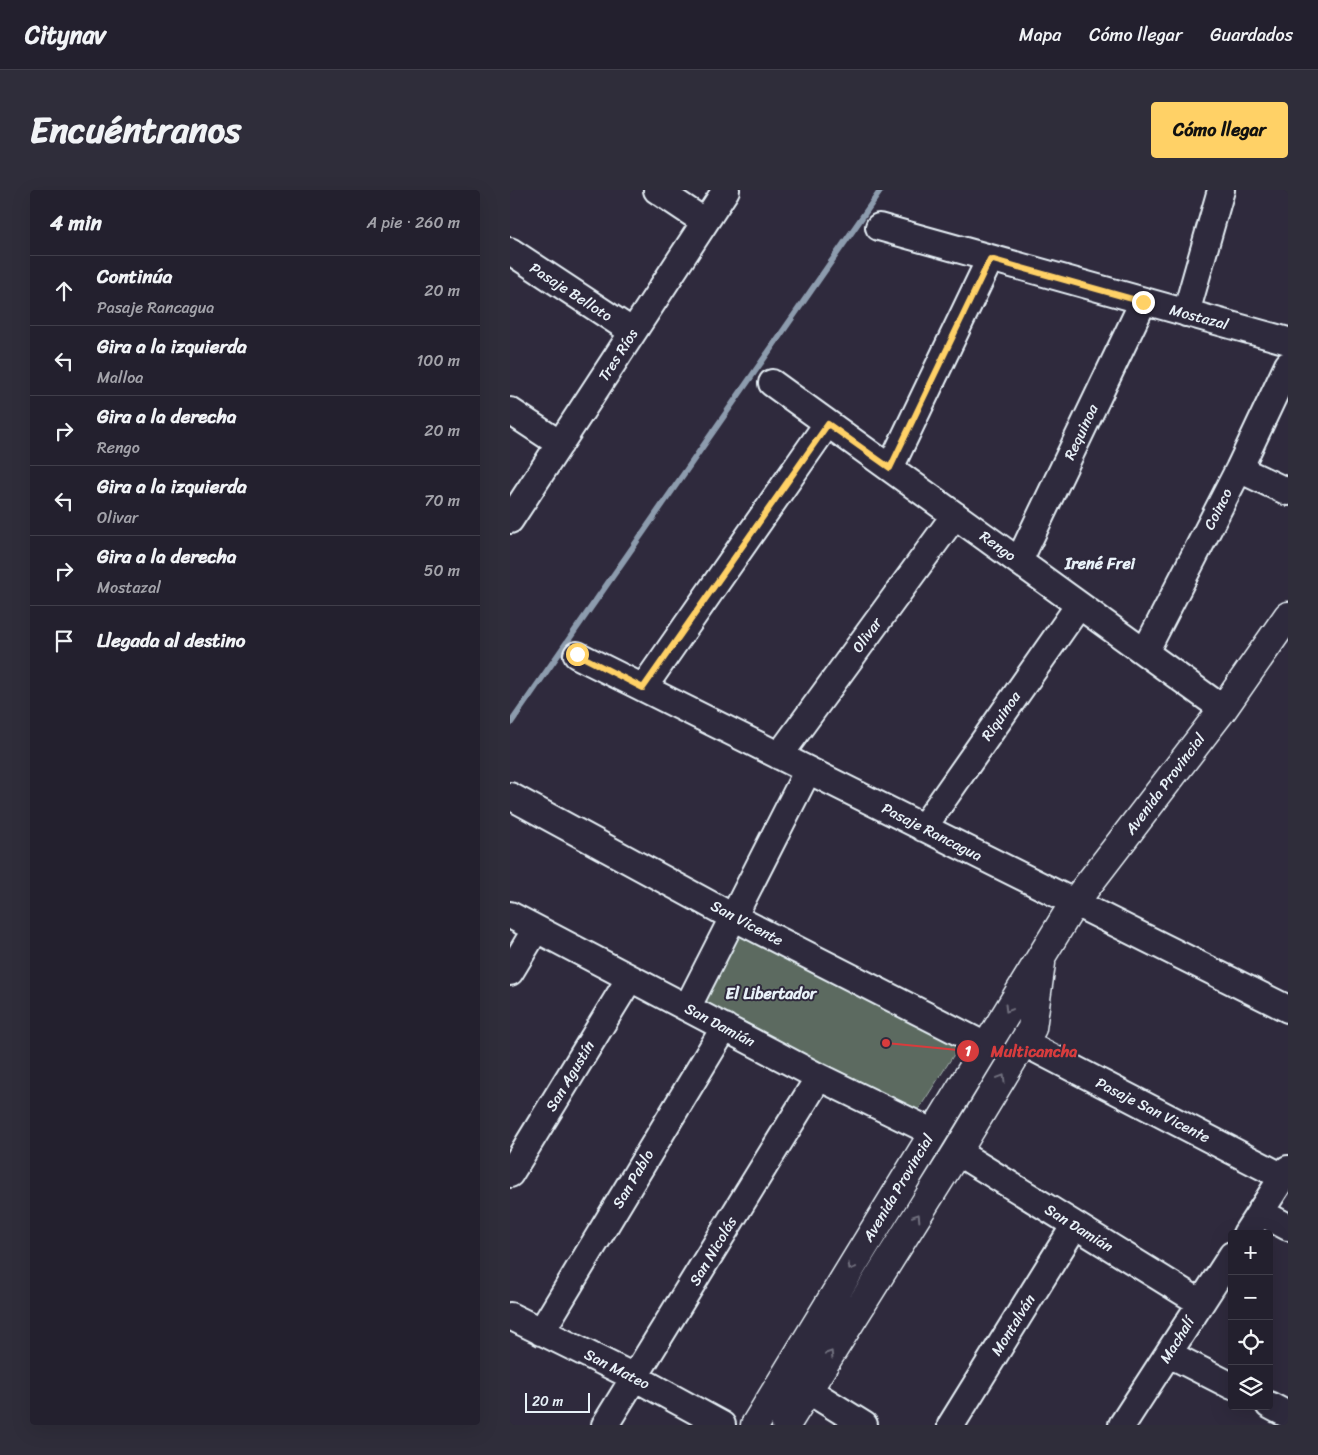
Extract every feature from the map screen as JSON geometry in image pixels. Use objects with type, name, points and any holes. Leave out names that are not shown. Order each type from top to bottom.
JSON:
[{"type":"street","points":[[657,190],[705,222]]},
{"type":"street","name":"Tres Ríos","points":[[510,520],[726,190]]},
{"type":"street","points":[[1186,313],[1221,190]]},
{"type":"street","name":"Mostazal","points":[[879,227],[1288,342]]},
{"type":"street","name":"Pasaje Belloto","points":[[510,251],[633,332]]},
{"type":"street","points":[[890,468],[990,259]]},
{"type":"street","name":"Requinoa","points":[[1019,561],[1143,302]]},
{"type":"street","name":"Coinco","points":[[1145,652],[1239,469],[1288,365]]},
{"type":"street","name":"Rengo","points":[[772,383],[1223,709]]},
{"type":"street","points":[[510,411],[560,444]]},
{"type":"street","points":[[643,688],[828,424]]},
{"type":"street","points":[[1239,469],[1288,492]]},
{"type":"street","name":"Olivar","points":[[779,756],[955,515]]},
{"type":"street","name":"Riquinoa","points":[[923,828],[1079,605]]},
{"type":"street","name":"Avenida Provincial","points":[[786,1425],[796,1383],[932,1132],[1043,952],[1074,903],[1285,625]]},
{"type":"street","name":"Pasaje Rancagua","points":[[577,654],[1288,1009]]},
{"type":"street","points":[[687,1008],[808,770]]},
{"type":"street","name":"San Vicente","points":[[510,796],[733,917],[986,1046]]},
{"type":"street","name":"San Damián","points":[[510,915],[819,1077],[932,1132]]},
{"type":"street","points":[[510,972],[536,929]]},
{"type":"street","name":"Avenida Provincial","points":[[755,1425],[796,1383],[957,1152],[1024,1043],[1032,1028],[1043,952]]},
{"type":"street","name":"San Agustín","points":[[510,1174],[630,978]]},
{"type":"street","name":"San Pablo","points":[[541,1332],[725,1027]]},
{"type":"street","name":"Pasaje San Vicente","points":[[1024,1043],[1285,1173]]},
{"type":"street","name":"San Nicolás","points":[[605,1425],[636,1378],[819,1077]]},
{"type":"street","name":"San Damián","points":[[957,1152],[1201,1303]]},
{"type":"street","points":[[1249,1230],[1285,1173]]},
{"type":"street","points":[[1260,1212],[1288,1227]]},
{"type":"street","name":"Montalván","points":[[951,1425],[1075,1225]]},
{"type":"street","name":"Machalí","points":[[1122,1425],[1228,1261]]},
{"type":"street","name":"San Mateo","points":[[510,1316],[636,1378],[722,1425]]},
{"type":"street","points":[[1169,1354],[1228,1384]]},
{"type":"street","points":[[796,1383],[864,1425]]},
{"type":"street","points":[[1273,1407],[1288,1415]]},
{"type":"green space","points":[[738,929],[962,1042],[915,1115],[696,1005]]},
{"type":"waterway","points":[[510,724],[881,190]]},
{"type":"place","name":"Multicancha","points":[[886,1043]]},
{"type":"district","name":"Irené Frei","points":[[1100,563]]},
{"type":"district","name":"El Libertador","points":[[771,993]]},
{"type":"route","points":[[577,654],[643,688],[828,424],[890,468],[990,259],[1143,302]]}]
